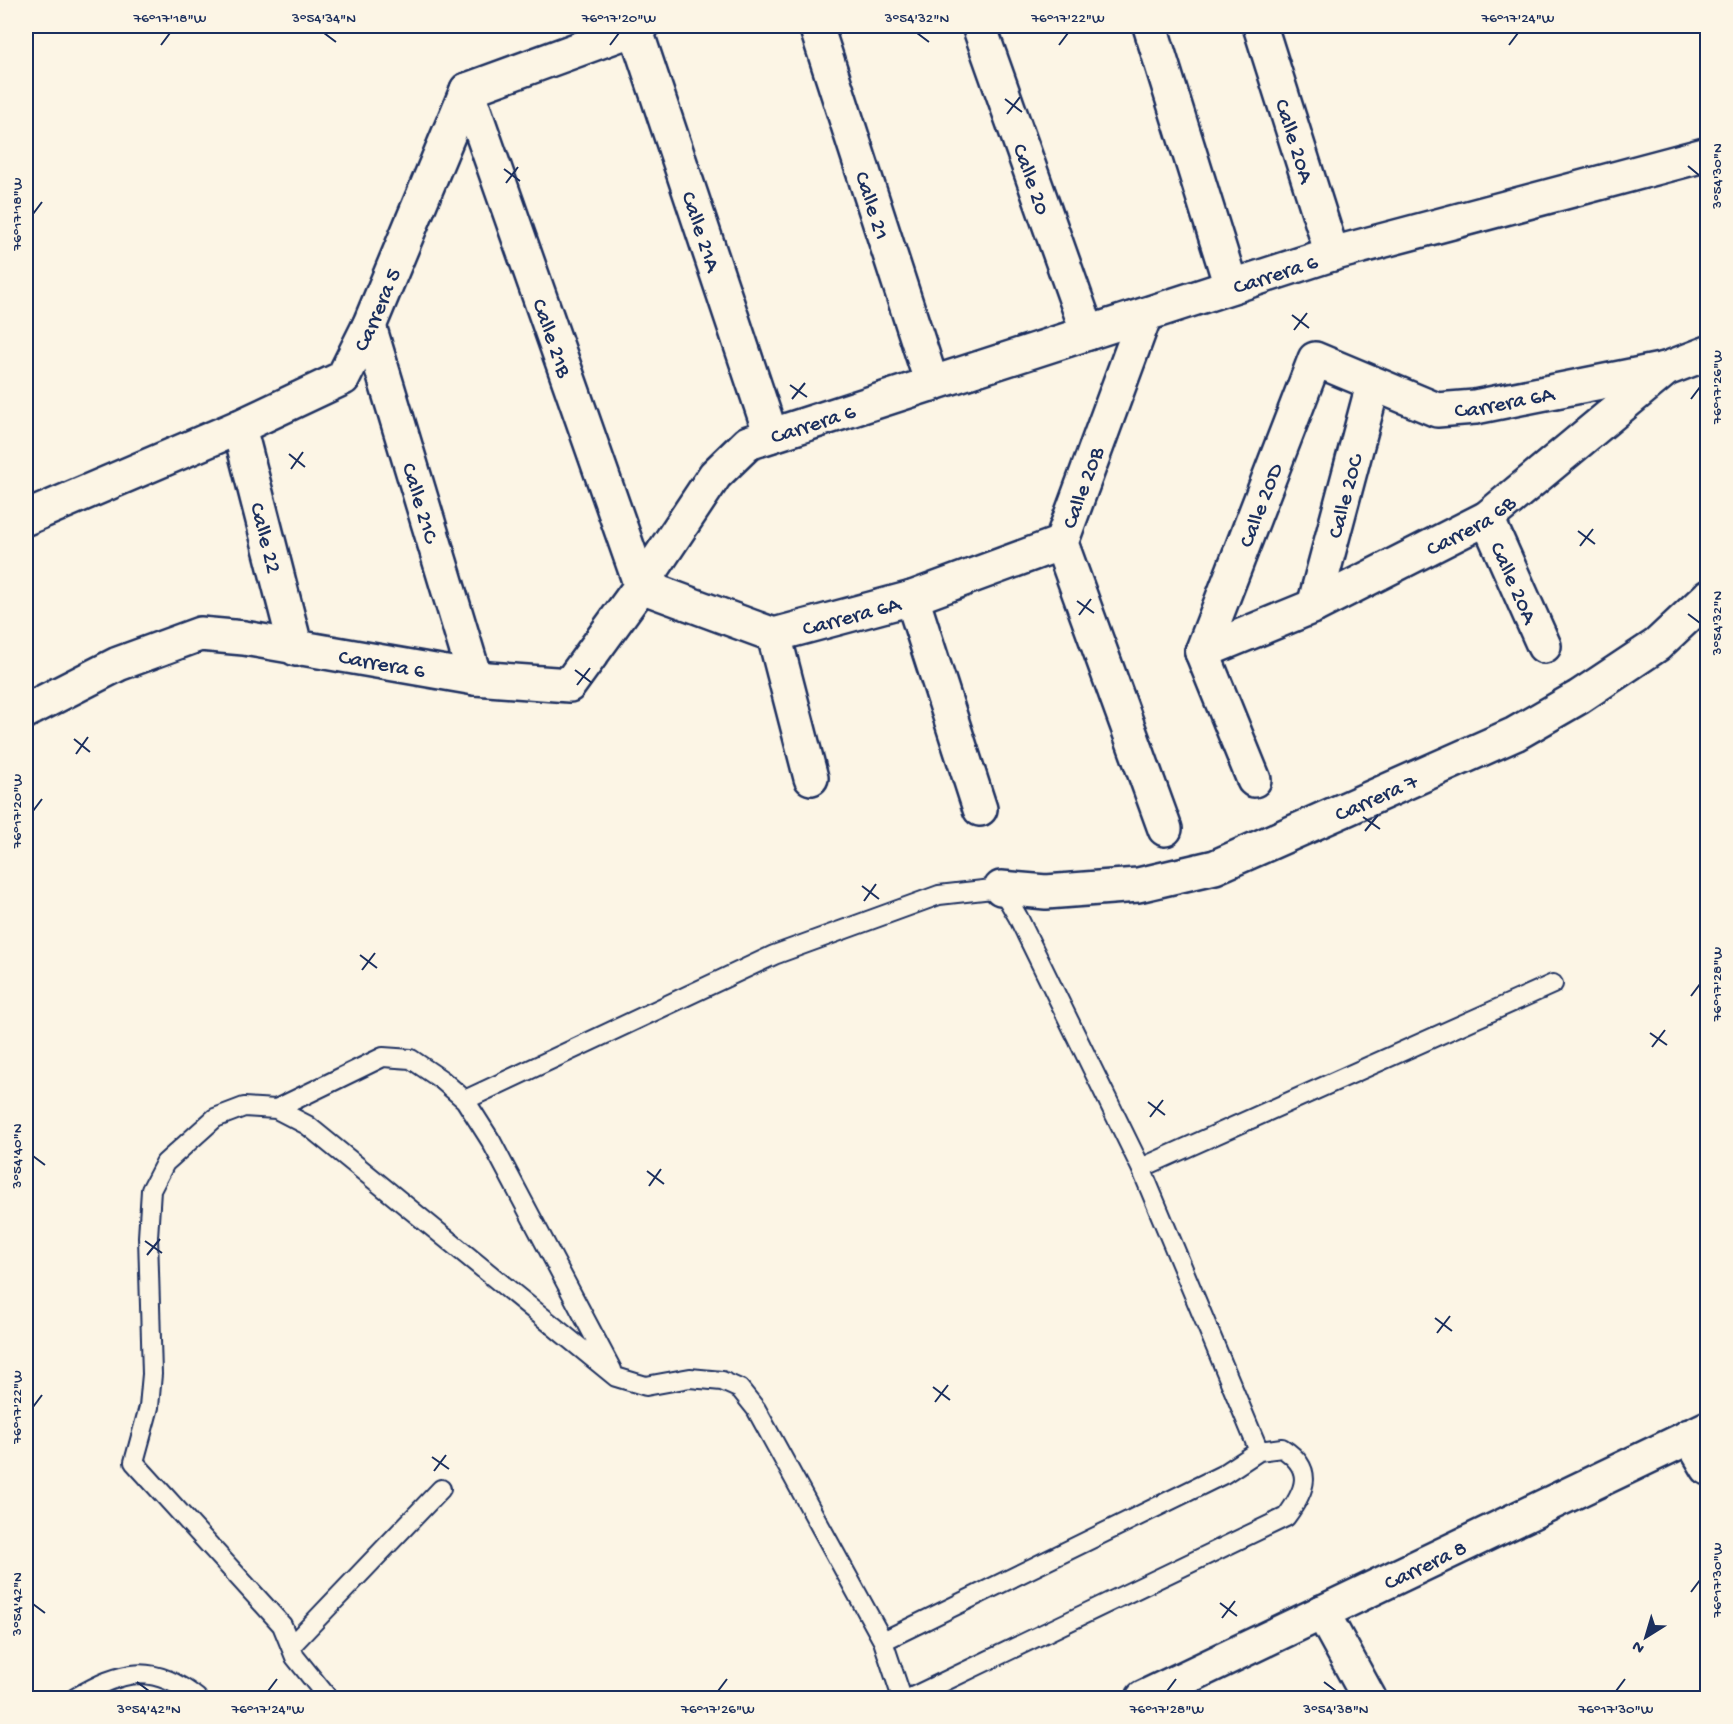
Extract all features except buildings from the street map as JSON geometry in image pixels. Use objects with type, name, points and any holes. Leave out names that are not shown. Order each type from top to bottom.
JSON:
[{"type":"street","name":"Calle 21","points":[[816,26],[932,384]]},
{"type":"street","name":"Calle 20","points":[[979,26],[1088,333]]},
{"type":"street","points":[[1150,26],[1231,286]]},
{"type":"street","name":"Calle 20A","points":[[1260,26],[1332,254]]},
{"type":"street","points":[[467,90],[639,27]]},
{"type":"street","name":"Calle 21A","points":[[639,27],[771,435]]},
{"type":"street","name":"Carrera 5","points":[[26,518],[239,427],[343,378],[369,326],[467,90]]},
{"type":"street","name":"Calle 21B","points":[[467,90],[641,586]]},
{"type":"street","name":"Carrera 6","points":[[26,711],[118,664],[200,634],[475,678],[569,685],[641,586],[715,475],[748,443],[1332,254],[1707,154]]},
{"type":"street","name":"Calle 20B","points":[[1145,315],[1061,543],[1164,829]]},
{"type":"street","name":"Calle 21C","points":[[369,326],[475,678]]},
{"type":"street","name":"Carrera 6B","points":[[1202,652],[1314,606],[1487,518],[1666,369],[1707,353]]},
{"type":"street","name":"Carrera 6A","points":[[1315,359],[1437,410],[1475,407],[1666,369]]},
{"type":"street","name":"Calle 20D","points":[[1202,652],[1315,359]]},
{"type":"street","name":"Calle 20C","points":[[1314,606],[1373,385]]},
{"type":"street","name":"Calle 22","points":[[239,427],[296,649]]},
{"type":"street","name":"Calle 20A","points":[[1487,518],[1544,646]]},
{"type":"street","name":"Carrera 6A","points":[[641,586],[774,635],[912,598],[1061,543]]},
{"type":"street","name":"Carrera 7","points":[[1001,888],[1046,892],[1138,885],[1215,867],[1515,734],[1579,697],[1657,645],[1707,597]]},
{"type":"street","points":[[912,598],[980,808]]},
{"type":"street","points":[[774,635],[811,778]]},
{"type":"street","points":[[1202,652],[1254,780]]},
{"type":"street","points":[[1698,1432],[1707,1468]]},
{"type":"street","name":"Carrera 8","points":[[1143,1698],[1698,1432]]},
{"type":"street","points":[[1322,1612],[1369,1698]]},
{"type":"lane","points":[[465,1100],[774,955],[939,895],[1001,888],[1018,917],[1141,1168],[1259,1451]]},
{"type":"lane","points":[[1141,1168],[1553,984]]},
{"type":"lane","points":[[276,1109],[383,1057],[411,1059],[465,1100],[491,1141],[616,1377]]},
{"type":"lane","points":[[328,1698],[295,1657],[282,1625],[134,1462],[149,1407],[152,1374],[148,1237],[151,1190],[165,1163],[215,1118],[244,1107],[276,1109],[307,1125],[616,1377],[646,1386],[690,1378],[722,1381],[740,1389],[756,1409],[883,1641],[902,1698]]},
{"type":"lane","points":[[883,1641],[1224,1474],[1259,1451],[1282,1448],[1296,1457],[1304,1472],[1303,1494],[1286,1517],[910,1698]]},
{"type":"lane","points":[[291,1646],[441,1489]]},
{"type":"lane","points":[[75,1698],[121,1676],[141,1673],[166,1679],[197,1698]]}]
